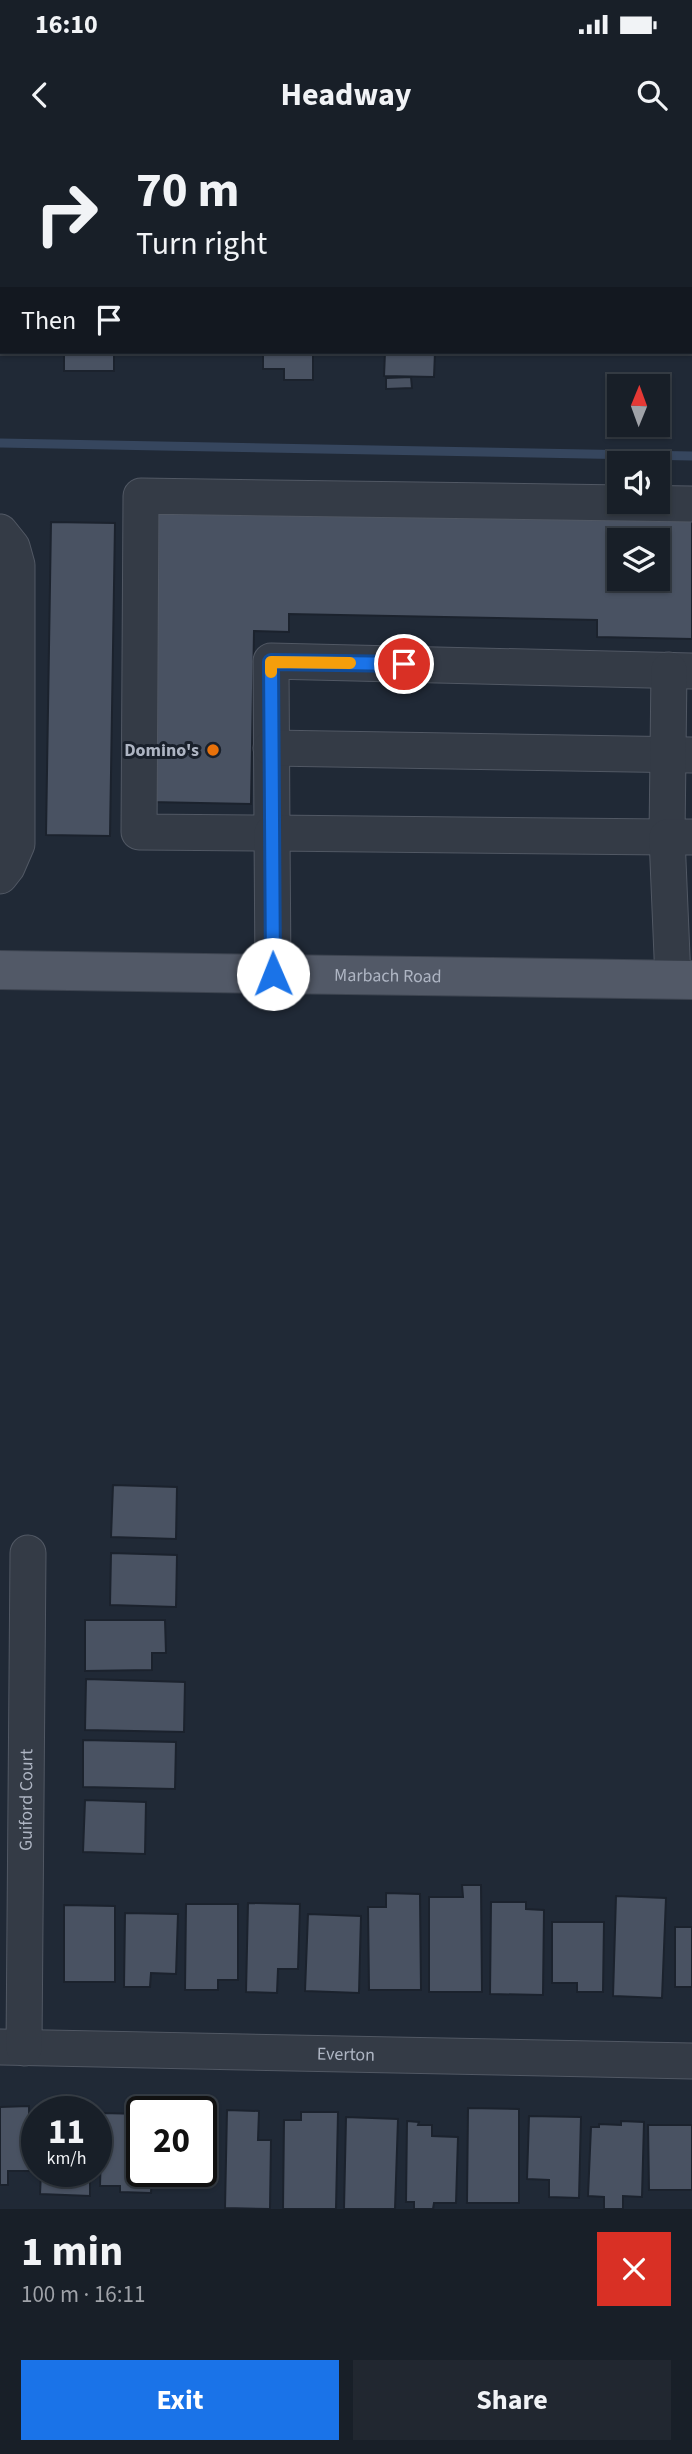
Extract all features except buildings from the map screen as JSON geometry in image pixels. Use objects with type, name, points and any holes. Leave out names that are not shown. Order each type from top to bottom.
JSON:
[{"type":"main road","name":"Marbach Road","points":[[0,971],[682,980]]},
{"type":"street","points":[[680,837],[139,832],[141,496],[692,504]]},
{"type":"street","points":[[0,532],[12,547],[17,565],[16,844],[7,867],[0,876]]},
{"type":"street","points":[[273,974],[271,662],[680,671],[682,980]]},
{"type":"street","points":[[271,748],[680,755]]},
{"type":"street","name":"Guiford Court","points":[[12,2047],[14,1674],[28,1553]]},
{"type":"street","name":"Everton","points":[[12,2047],[692,2061]]},
{"type":"waterway","points":[[0,443],[692,456]]},
{"type":"slow traffic","points":[[271,672],[271,662],[350,663]]},
{"type":"place","name":"Domino's","points":[[213,750]]},
{"type":"route","points":[[273,974],[271,662],[404,664]]}]
